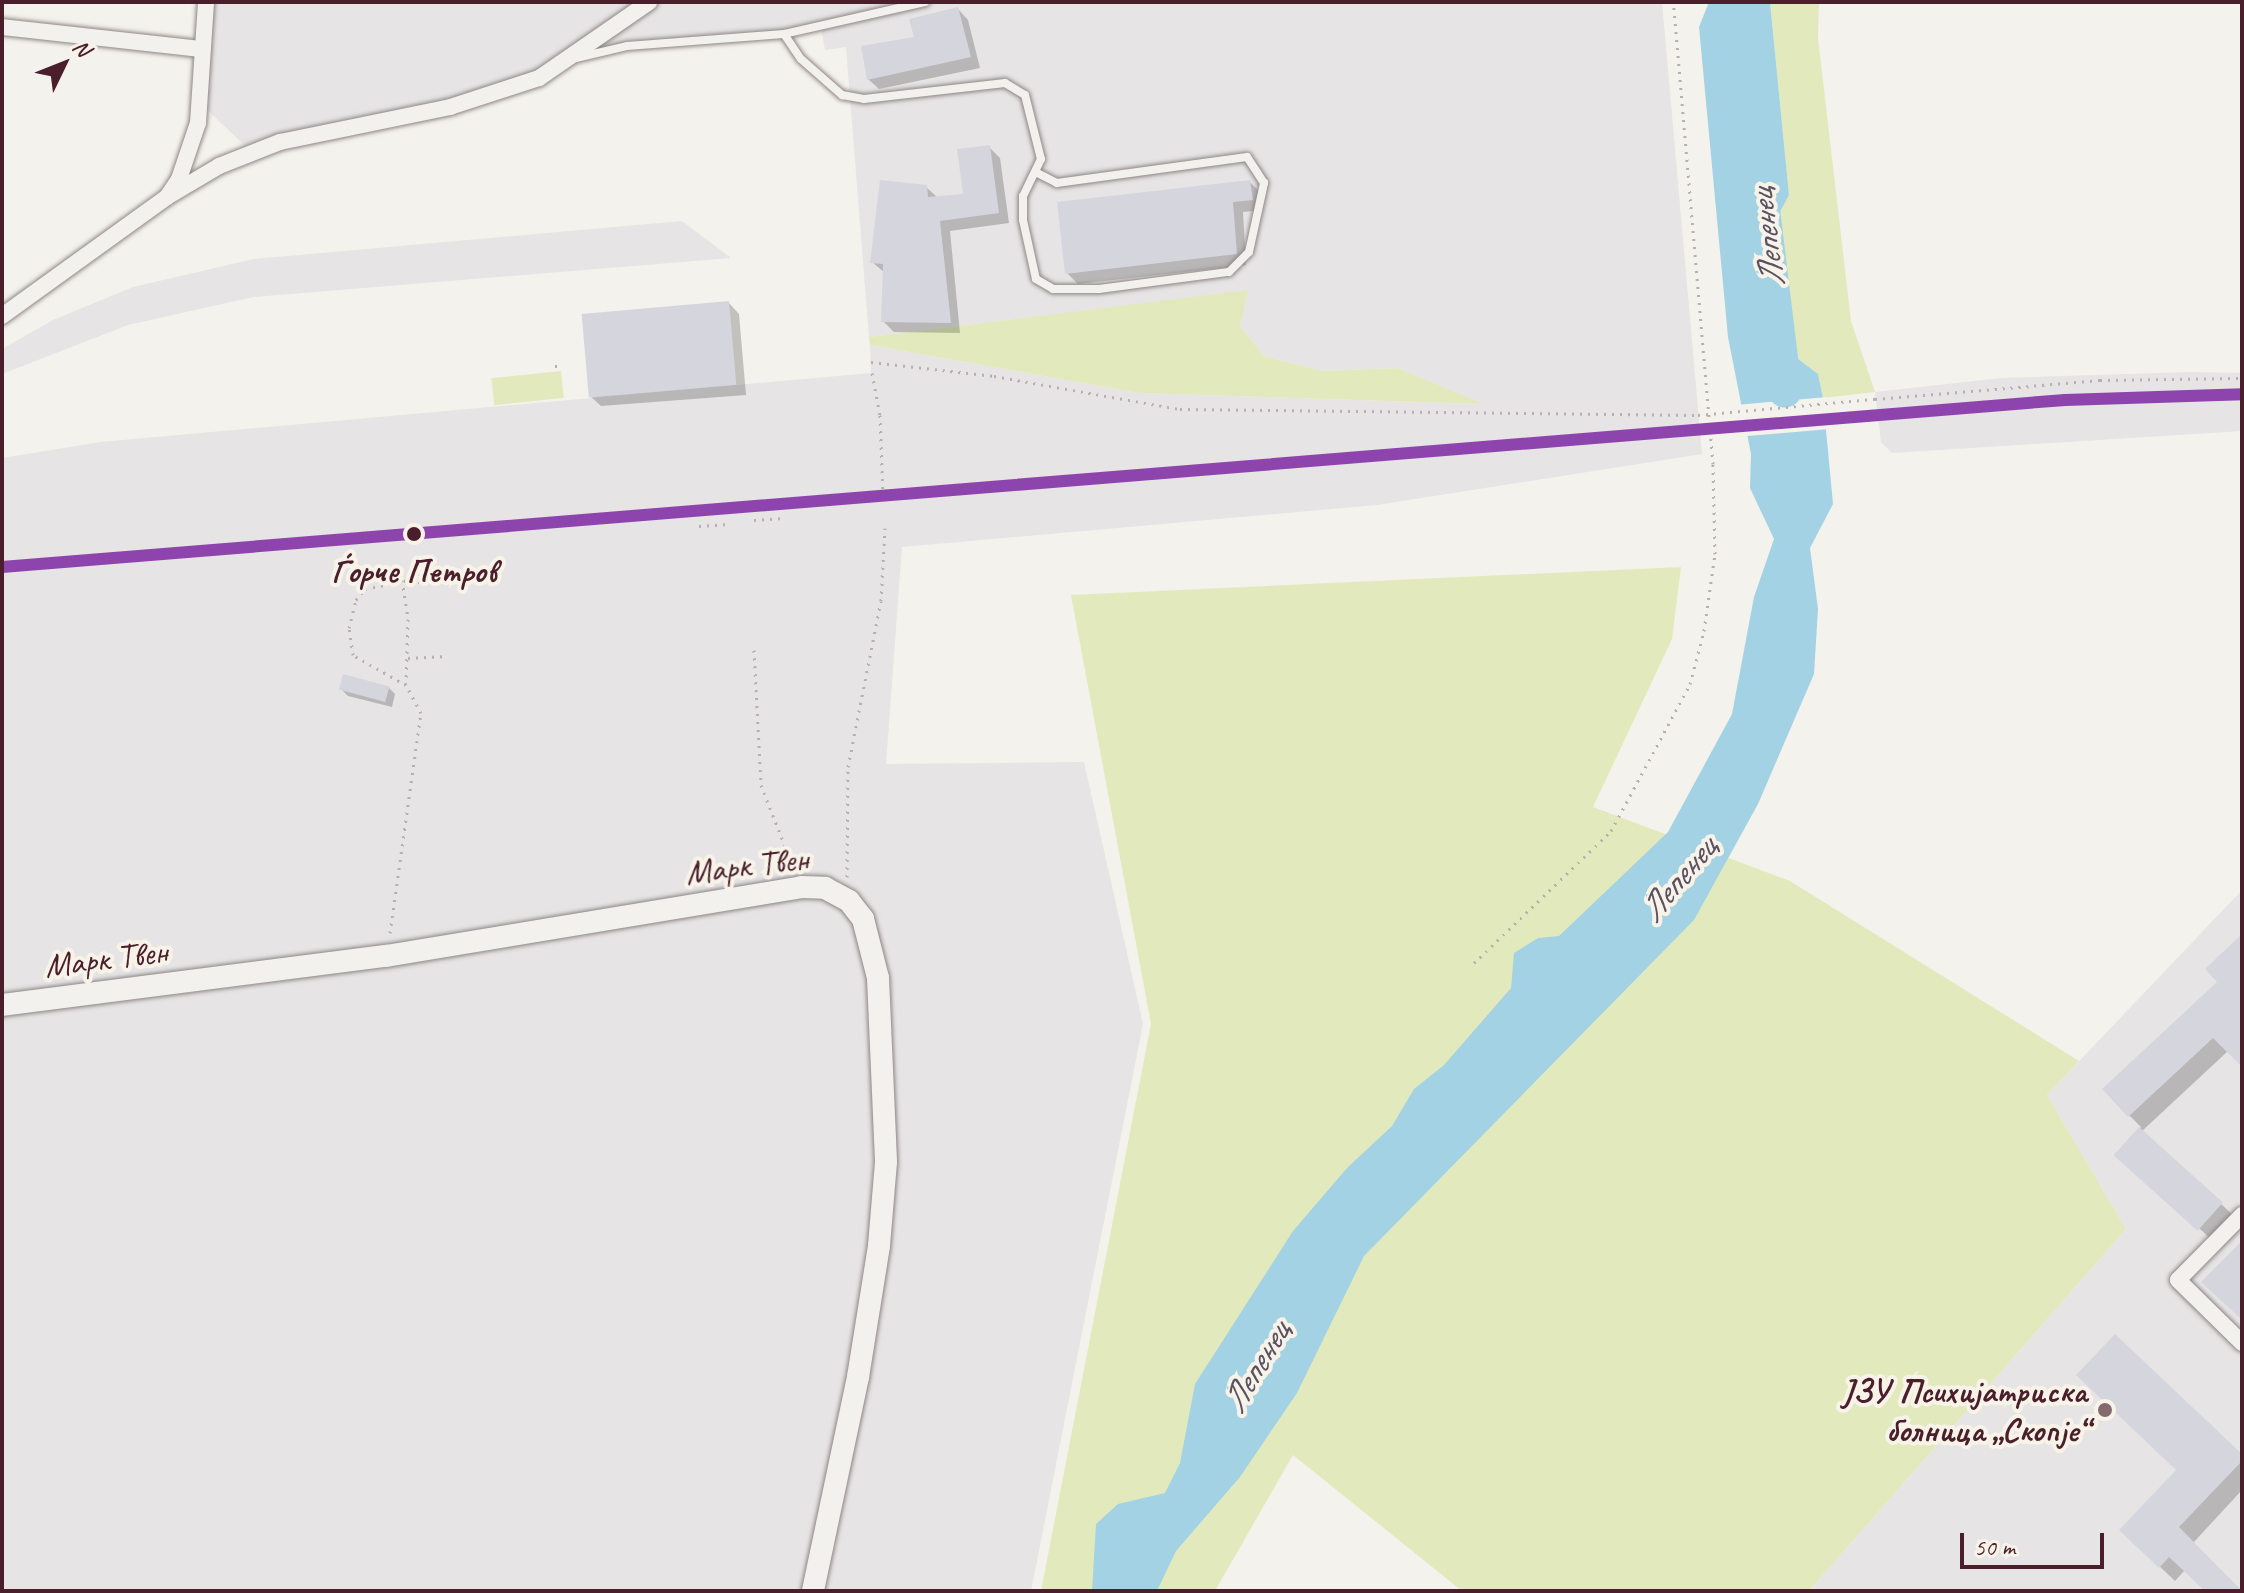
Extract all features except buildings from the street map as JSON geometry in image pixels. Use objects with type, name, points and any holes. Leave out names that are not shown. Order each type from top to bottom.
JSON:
[{"type":"street","points":[[167,197],[194,143],[206,2]]},
{"type":"street","points":[[2,316],[167,197],[219,166],[280,142],[464,103],[539,78],[572,59],[649,2]]},
{"type":"street","points":[[2,27],[202,49]]},
{"type":"street","name":"Марк Твен","points":[[2,1005],[386,956],[801,887],[825,888],[849,901],[863,919],[878,978],[886,1162],[879,1246],[858,1377],[813,1591]]},
{"type":"street","points":[[2242,1215],[2178,1280],[2242,1343]]},
{"type":"lane","points":[[572,59],[627,46],[784,34],[925,2]]},
{"type":"lane","points":[[784,34],[801,59],[842,95],[864,99],[1015,86],[1031,107],[1041,159],[1037,173],[1023,196],[1023,220],[1036,279],[1053,289],[1099,289],[1229,272],[1249,252],[1264,183],[1247,157],[1057,183],[1037,173]]},
{"type":"path","points":[[1474,963],[1611,831],[1690,684],[1704,631],[1715,554],[1713,464],[1673,2]]},
{"type":"path","points":[[871,362],[994,376],[1180,409],[1698,415],[2100,380],[2242,378]]},
{"type":"path","points":[[872,373],[880,415],[883,498]]},
{"type":"path","points":[[754,520],[780,518]]},
{"type":"path","points":[[699,526],[725,524]]},
{"type":"path","points":[[849,901],[848,767],[881,601],[885,528]]},
{"type":"path","points":[[417,566],[420,586]]},
{"type":"path","points":[[406,685],[361,663],[353,655],[349,628],[356,600],[365,589],[419,578]]},
{"type":"path","points":[[386,956],[420,738],[421,713],[406,685],[408,658],[402,580]]},
{"type":"path","points":[[754,650],[761,785],[801,887]]},
{"type":"path","points":[[408,658],[448,656]]},
{"type":"shaded area","points":[[206,2],[1662,2],[1702,454],[1377,505],[902,547],[886,764],[1084,762],[1143,1024],[1031,1591],[2,1591],[2,458],[101,442],[871,373],[870,345],[1139,393],[1481,404],[1398,368],[1322,371],[1264,356],[1240,326],[1247,291],[869,337],[846,47],[825,50],[821,28],[627,46],[572,59],[539,78],[259,149],[243,144],[199,102]]},
{"type":"shaded area","points":[[682,221],[731,258],[253,297],[128,325],[2,374],[2,349],[53,320],[133,287],[254,259]]},
{"type":"shaded area","points":[[2242,373],[2242,431],[1892,453],[1881,442],[1875,392],[2001,378]]},
{"type":"shaded area","name":"ЈЗУ Психијатриска болница „Скопје“","points":[[2242,890],[2242,1591],[1809,1591],[2126,1229],[2047,1095]]},
{"type":"green space","points":[[1770,2],[1819,2],[1818,38],[1851,321],[1875,392],[1823,398],[1818,374],[1769,337],[1756,257],[1789,195]]},
{"type":"green space","points":[[1248,290],[1240,326],[1264,356],[1322,371],[1398,368],[1483,404],[1139,393],[870,345],[869,337]]},
{"type":"green space","points":[[561,371],[564,398],[494,405],[491,378]]},
{"type":"green space","points":[[1681,567],[1672,639],[1593,807],[1790,881],[2079,1061],[2047,1095],[2126,1229],[1809,1591],[1462,1591],[1293,1455],[1215,1591],[1041,1591],[1151,1024],[1071,595]]},
{"type":"water","points":[[1709,2],[1770,2],[1789,195],[1756,257],[1769,337],[1818,374],[1823,398],[1833,504],[1810,548],[1818,609],[1814,674],[1758,804],[1694,920],[1364,1256],[1297,1393],[1240,1477],[1176,1551],[1157,1591],[1092,1591],[1096,1524],[1118,1504],[1165,1493],[1180,1463],[1195,1384],[1293,1231],[1347,1168],[1392,1126],[1414,1089],[1444,1065],[1511,988],[1514,953],[1538,938],[1559,936],[1668,832],[1732,714],[1754,597],[1774,539],[1750,488],[1751,454],[1728,337],[1699,27]]},
{"type":"pier","points":[[1827,397],[1830,429],[1742,437],[1739,405]]},
{"type":"waterway","name":"Лепенец","points":[[1761,193],[1785,391]]},
{"type":"transit line","points":[[2,567],[2065,400],[2242,394]]},
{"type":"place","name":"Ѓорче Петров","points":[[414,534]]},
{"type":"place","name":"ЈЗУ Психијатриска болница „Скопје“","points":[[2105,1410]]}]
